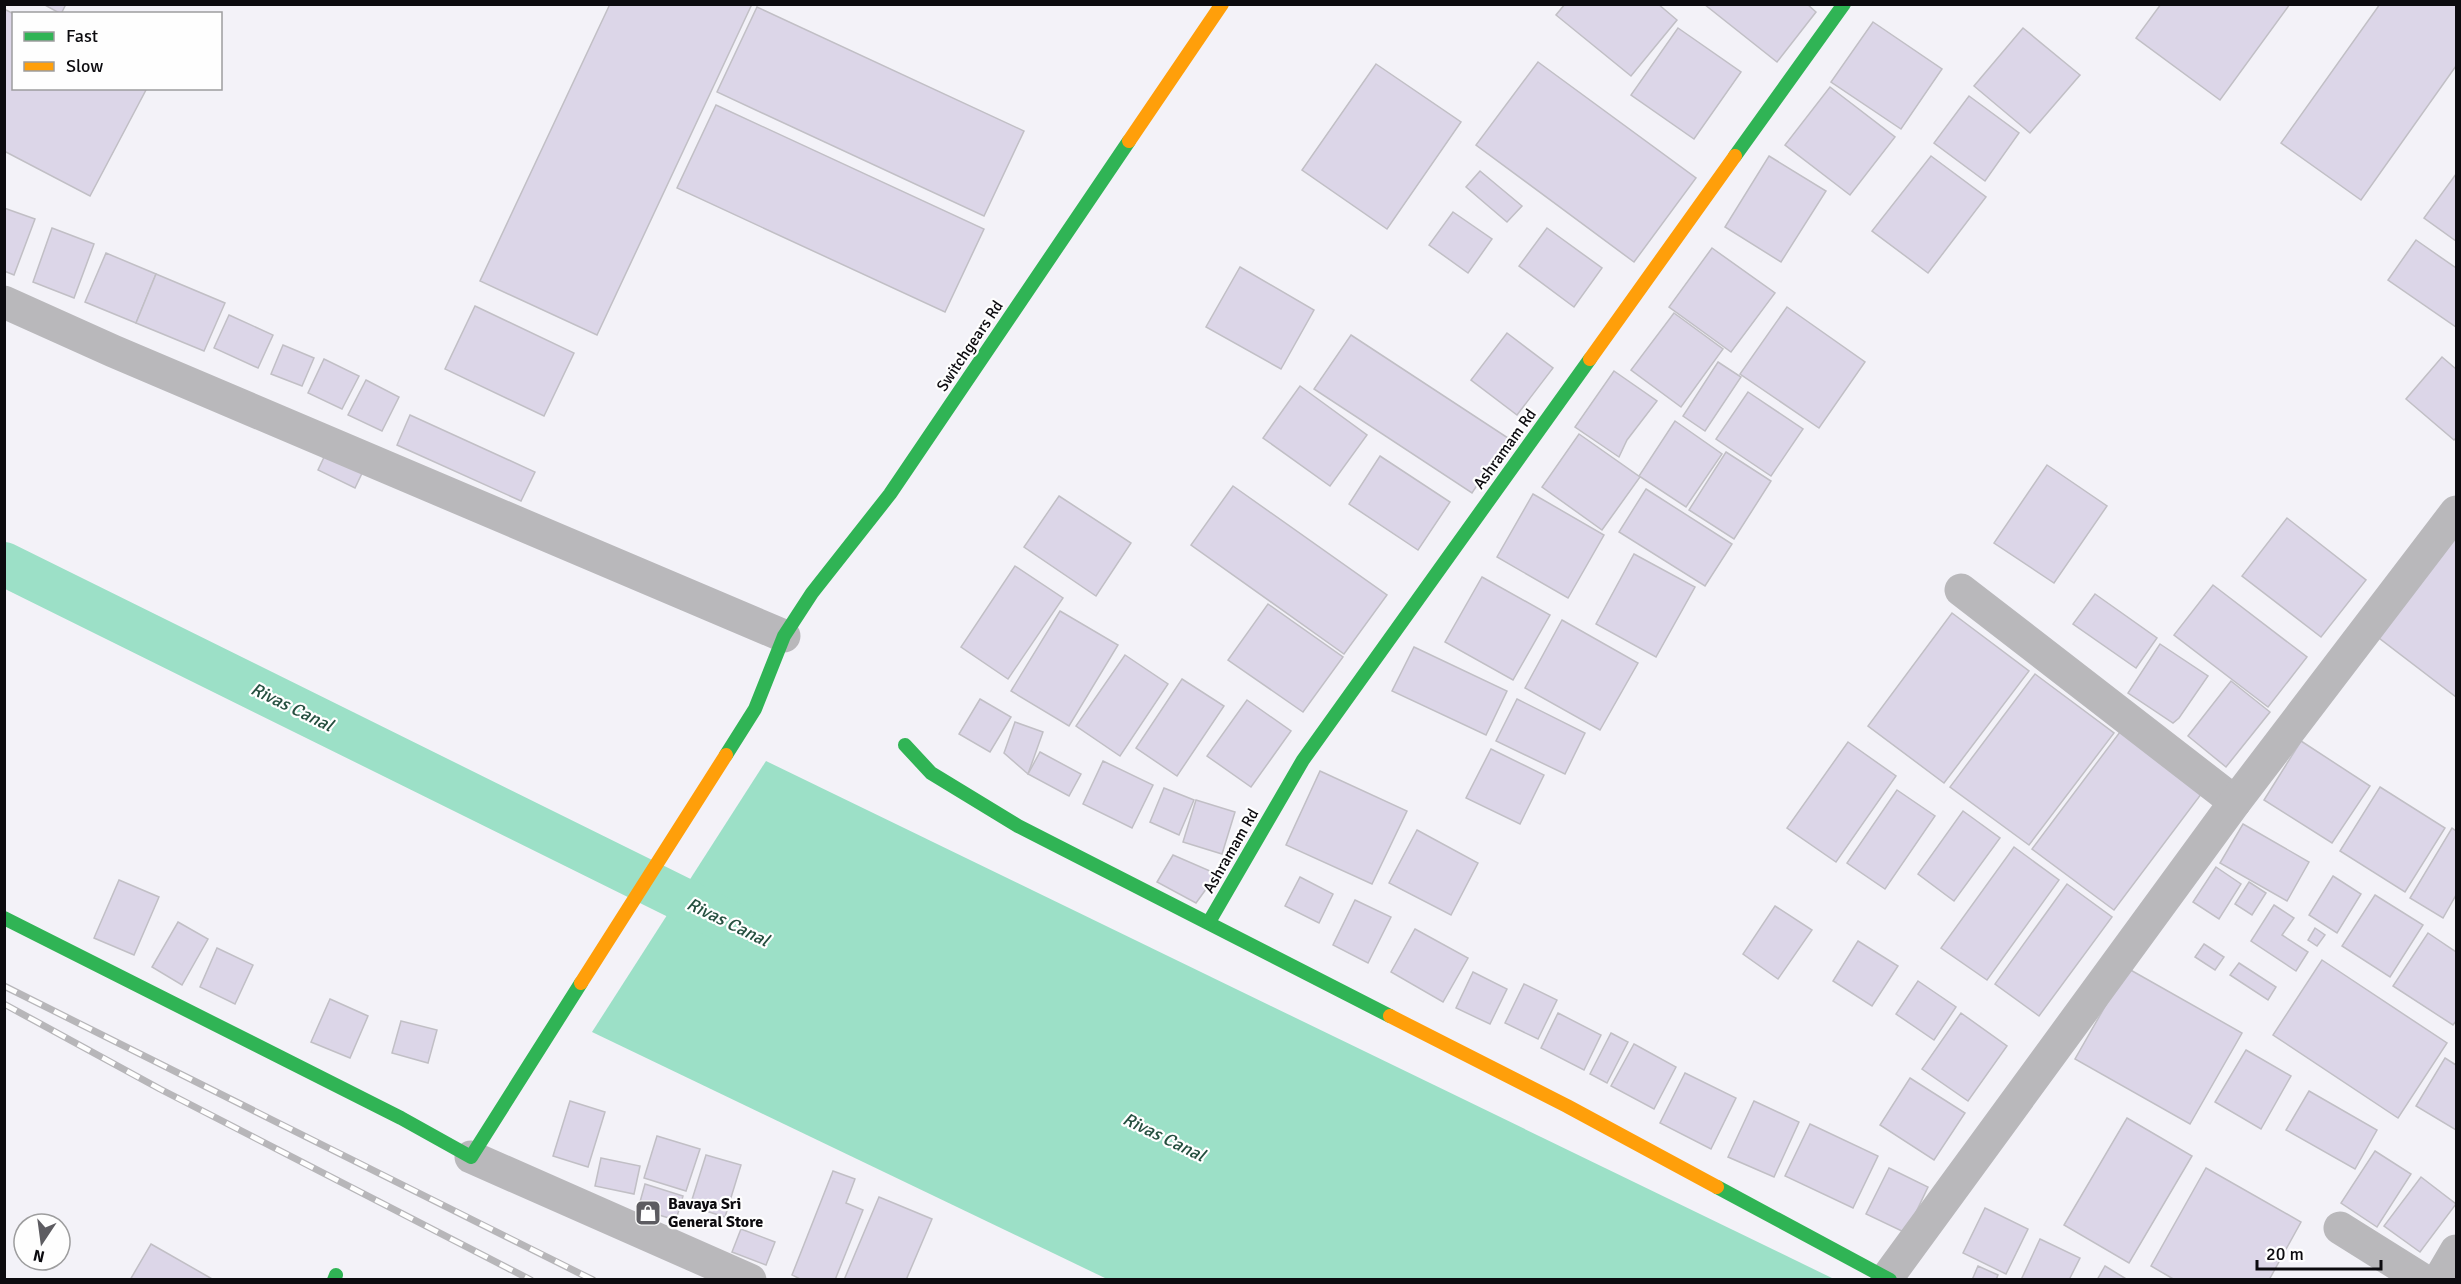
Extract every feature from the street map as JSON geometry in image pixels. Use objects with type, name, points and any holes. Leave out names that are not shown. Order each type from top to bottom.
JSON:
[{"type":"street","name":"Switchgears Rd","points":[[471,1157],[754,709],[784,636],[812,593],[890,494],[1222,4]]},
{"type":"street","name":"Ashramam Rd","points":[[1209,922],[1303,760],[1844,4]]},
{"type":"street","points":[[4,302],[113,351],[784,636]]},
{"type":"street","points":[[905,745],[931,773],[1018,826],[1557,1101],[1889,1279],[2235,802],[2457,512]]},
{"type":"street","points":[[1961,590],[2235,802]]},
{"type":"street","points":[[4,918],[401,1118],[471,1157],[750,1280]]},
{"type":"street","points":[[2340,1228],[2423,1280]]},
{"type":"street","points":[[2439,1280],[2457,1251]]},
{"type":"water","points":[[766,761],[1834,1279],[1107,1279],[592,1032]]},
{"type":"building","points":[[43,4],[66,4],[62,12]]},
{"type":"building","points":[[610,4],[752,4],[597,335],[480,281]]},
{"type":"building","points":[[1565,4],[1658,4],[1677,20],[1631,76],[1556,15]]},
{"type":"building","points":[[1704,4],[1807,4],[1816,12],[1777,62]]},
{"type":"building","points":[[2161,4],[2290,4],[2220,100],[2136,38]]},
{"type":"building","points":[[2380,4],[2456,4],[2456,66],[2361,200],[2281,143]]},
{"type":"building","points":[[757,7],[1024,131],[984,216],[717,92]]},
{"type":"building","points":[[4,9],[12,13],[12,90],[146,90],[90,196],[4,151]]},
{"type":"building","points":[[1873,22],[1942,69],[1901,129],[1831,82]]},
{"type":"building","points":[[1678,28],[1741,72],[1694,139],[1631,95]]},
{"type":"building","points":[[2023,28],[2080,75],[2030,133],[1974,86]]},
{"type":"building","points":[[1538,62],[1696,178],[1634,262],[1476,145]]},
{"type":"building","points":[[1376,64],[1461,122],[1387,229],[1302,170]]},
{"type":"building","points":[[1830,87],[1895,137],[1850,195],[1785,145]]},
{"type":"building","points":[[1969,96],[2019,133],[1985,181],[1934,143]]},
{"type":"building","points":[[716,105],[984,229],[945,312],[677,188]]},
{"type":"building","points":[[1769,156],[1826,191],[1781,262],[1725,227]]},
{"type":"building","points":[[1931,156],[1986,197],[1928,273],[1872,231]]},
{"type":"building","points":[[1480,171],[1522,206],[1507,222],[1466,187]]},
{"type":"building","points":[[2456,174],[2456,241],[2424,218]]},
{"type":"building","points":[[4,208],[35,219],[14,275],[4,271]]},
{"type":"building","points":[[1453,212],[1492,239],[1468,273],[1429,245]]},
{"type":"building","points":[[52,228],[94,244],[74,298],[33,282]]},
{"type":"building","points":[[1547,228],[1602,268],[1574,307],[1519,266]]},
{"type":"building","points":[[2416,240],[2456,268],[2456,327],[2388,280]]},
{"type":"building","points":[[1712,248],[1775,293],[1731,352],[1669,307]]},
{"type":"building","points":[[106,253],[156,274],[136,323],[85,302]]},
{"type":"building","points":[[1240,267],[1314,310],[1281,369],[1206,327]]},
{"type":"building","points":[[156,274],[225,303],[204,351],[136,323]]},
{"type":"building","points":[[475,306],[574,353],[544,416],[445,369]]},
{"type":"building","points":[[1787,307],[1865,362],[1819,428],[1740,374]]},
{"type":"building","points":[[1674,313],[1723,349],[1681,407],[1631,370]]},
{"type":"building","points":[[229,315],[273,335],[258,368],[214,348]]},
{"type":"building","points":[[1507,333],[1553,368],[1517,415],[1471,380]]},
{"type":"building","points":[[1351,335],[1508,438],[1472,493],[1314,389]]},
{"type":"building","points":[[283,345],[314,358],[302,386],[271,374]]},
{"type":"building","points":[[2442,357],[2456,369],[2456,438],[2454,440],[2406,399]]},
{"type":"building","points":[[324,359],[359,376],[342,409],[308,393]]},
{"type":"building","points":[[1718,362],[1741,377],[1705,431],[1683,416]]},
{"type":"building","points":[[1614,371],[1657,401],[1627,440],[1619,457],[1575,427]]},
{"type":"building","points":[[366,380],[399,397],[382,431],[348,415]]},
{"type":"building","points":[[1300,386],[1367,435],[1330,486],[1263,438]]},
{"type":"building","points":[[1748,392],[1803,429],[1771,476],[1716,439]]},
{"type":"building","points":[[410,415],[535,472],[521,501],[397,445]]},
{"type":"building","points":[[1675,421],[1722,454],[1686,507],[1639,476]]},
{"type":"building","points":[[1579,434],[1640,477],[1602,530],[1542,487]]},
{"type":"building","points":[[327,451],[364,469],[355,488],[318,470]]},
{"type":"building","points":[[1726,452],[1771,481],[1734,539],[1689,510]]},
{"type":"building","points":[[1380,456],[1450,502],[1418,550],[1349,504]]},
{"type":"building","points":[[2047,465],[2107,506],[2054,583],[1994,543]]},
{"type":"building","points":[[1233,486],[1387,595],[1344,654],[1191,545]]},
{"type":"building","points":[[1646,489],[1732,544],[1705,586],[1619,532]]},
{"type":"building","points":[[1533,494],[1604,535],[1568,598],[1497,557]]},
{"type":"building","points":[[1059,496],[1131,543],[1096,596],[1024,547]]},
{"type":"building","points":[[2287,518],[2366,580],[2321,637],[2242,576]]},
{"type":"building","points":[[2456,533],[2456,697],[2379,638]]},
{"type":"building","points":[[1634,554],[1695,587],[1656,657],[1596,624]]},
{"type":"building","points":[[1015,566],[1063,598],[1008,679],[961,647]]},
{"type":"building","points":[[1482,577],[1550,615],[1513,680],[1445,642]]},
{"type":"building","points":[[2213,585],[2307,657],[2268,707],[2174,635]]},
{"type":"building","points":[[2095,594],[2157,638],[2136,668],[2073,624]]},
{"type":"building","points":[[1268,604],[1343,657],[1303,712],[1228,660]]},
{"type":"building","points":[[1060,611],[1118,645],[1069,726],[1011,691]]},
{"type":"building","points":[[1952,613],[2029,671],[1944,783],[1868,726]]},
{"type":"building","points":[[1562,620],[1638,663],[1600,730],[1525,688]]},
{"type":"building","points":[[2160,644],[2208,676],[2179,718],[2173,723],[2128,693]]},
{"type":"building","points":[[1414,647],[1507,691],[1486,735],[1392,691]]},
{"type":"building","points":[[1125,655],[1168,684],[1120,756],[1076,726]]},
{"type":"building","points":[[2035,674],[2114,733],[2029,845],[1950,787]]},
{"type":"building","points":[[1182,679],[1224,706],[1177,776],[1136,748]]},
{"type":"building","points":[[2231,681],[2270,712],[2226,767],[2188,736]]},
{"type":"building","points":[[980,699],[1011,717],[990,752],[959,734]]},
{"type":"building","points":[[1517,699],[1585,733],[1565,774],[1496,741]]},
{"type":"building","points":[[1247,700],[1291,731],[1251,787],[1207,756]]},
{"type":"building","points":[[1015,722],[1043,732],[1028,774],[1004,753]]},
{"type":"building","points":[[2123,728],[2205,789],[2114,910],[2032,849]]},
{"type":"building","points":[[2301,741],[2370,786],[2332,843],[2264,800]]},
{"type":"building","points":[[1848,742],[1896,776],[1836,862],[1787,828]]},
{"type":"building","points":[[1491,749],[1544,775],[1520,824],[1466,798]]},
{"type":"building","points":[[1040,752],[1081,774],[1069,796],[1028,774]]},
{"type":"building","points":[[1103,761],[1153,785],[1132,828],[1083,804]]},
{"type":"building","points":[[1320,771],[1407,811],[1372,884],[1286,845]]},
{"type":"building","points":[[2380,787],[2445,828],[2405,892],[2340,851]]},
{"type":"building","points":[[1164,788],[1194,800],[1179,835],[1150,822]]},
{"type":"building","points":[[1897,790],[1935,816],[1885,889],[1847,863]]},
{"type":"building","points":[[1196,800],[1235,812],[1222,854],[1183,842]]},
{"type":"building","points":[[1963,811],[2000,838],[1954,901],[1918,874]]},
{"type":"building","points":[[2243,824],[2309,862],[2287,901],[2220,863]]},
{"type":"building","points":[[2452,828],[2456,831],[2456,895],[2443,918],[2410,898]]},
{"type":"building","points":[[1417,830],[1478,863],[1451,915],[1389,883]]},
{"type":"building","points":[[2014,847],[2059,880],[1987,980],[1941,948]]},
{"type":"building","points":[[1173,855],[1217,874],[1196,903],[1157,882]]},
{"type":"building","points":[[2216,867],[2241,884],[2219,919],[2193,902]]},
{"type":"building","points":[[2333,876],[2361,894],[2337,933],[2309,915]]},
{"type":"building","points":[[1300,877],[1333,894],[1319,923],[1285,906]]},
{"type":"building","points":[[119,880],[159,897],[134,955],[94,938]]},
{"type":"building","points":[[2249,882],[2266,893],[2252,915],[2235,904]]},
{"type":"building","points":[[2067,884],[2112,917],[2039,1016],[1995,984]]},
{"type":"building","points":[[2375,895],[2423,925],[2390,977],[2342,946]]},
{"type":"building","points":[[1355,900],[1391,917],[1368,963],[1333,945]]},
{"type":"building","points":[[2274,905],[2294,918],[2282,935],[2308,952],[2296,971],[2251,941]]},
{"type":"building","points":[[1775,906],[1812,930],[1778,979],[1743,954]]},
{"type":"building","points":[[178,922],[208,939],[182,985],[152,967]]},
{"type":"building","points":[[2315,928],[2325,935],[2317,946],[2308,940]]},
{"type":"building","points":[[1415,929],[1468,958],[1443,1002],[1391,972]]},
{"type":"building","points":[[2428,933],[2456,952],[2456,1021],[2453,1025],[2393,986]]},
{"type":"building","points":[[1858,941],[1898,966],[1872,1006],[1833,981]]},
{"type":"building","points":[[2204,944],[2224,957],[2215,970],[2195,957]]},
{"type":"building","points":[[217,948],[253,965],[235,1004],[200,987]]},
{"type":"building","points":[[2322,960],[2447,1043],[2398,1118],[2273,1035]]},
{"type":"building","points":[[2239,963],[2276,987],[2268,1000],[2230,975]]},
{"type":"building","points":[[2127,968],[2242,1033],[2190,1124],[2075,1059]]},
{"type":"building","points":[[1473,972],[1507,989],[1490,1024],[1456,1008]]},
{"type":"building","points":[[1918,981],[1956,1007],[1934,1040],[1896,1014]]},
{"type":"building","points":[[1524,984],[1557,1000],[1538,1039],[1505,1023]]},
{"type":"building","points":[[330,999],[368,1016],[350,1058],[311,1042]]},
{"type":"building","points":[[1558,1013],[1601,1035],[1584,1070],[1541,1048]]},
{"type":"building","points":[[1961,1013],[2007,1046],[1968,1101],[1922,1069]]},
{"type":"building","points":[[401,1021],[437,1030],[428,1063],[392,1053]]},
{"type":"building","points":[[1611,1033],[1628,1042],[1607,1083],[1590,1074]]},
{"type":"building","points":[[1634,1044],[1676,1067],[1654,1109],[1611,1086]]},
{"type":"building","points":[[2246,1050],[2291,1076],[2261,1129],[2215,1102]]},
{"type":"building","points":[[2445,1058],[2456,1065],[2456,1130],[2416,1106]]},
{"type":"building","points":[[1685,1073],[1736,1098],[1711,1149],[1660,1123]]},
{"type":"building","points":[[1910,1078],[1965,1113],[1934,1160],[1880,1125]]},
{"type":"building","points":[[2309,1091],[2377,1130],[2355,1169],[2286,1130]]},
{"type":"building","points":[[570,1101],[605,1112],[588,1167],[553,1156]]},
{"type":"building","points":[[1754,1101],[1799,1122],[1774,1177],[1728,1157]]},
{"type":"building","points":[[2127,1118],[2192,1156],[2129,1263],[2064,1225]]},
{"type":"building","points":[[1810,1124],[1878,1156],[1853,1208],[1785,1176]]},
{"type":"building","points":[[657,1136],[700,1149],[686,1191],[644,1178]]},
{"type":"building","points":[[2375,1151],[2411,1174],[2377,1227],[2341,1203]]},
{"type":"building","points":[[706,1155],[741,1165],[725,1217],[690,1206]]},
{"type":"building","points":[[601,1158],[640,1166],[634,1194],[595,1186]]},
{"type":"building","points":[[1889,1168],[1928,1187],[1906,1233],[1866,1214]]},
{"type":"building","points":[[2206,1168],[2301,1222],[2269,1280],[2175,1280],[2151,1266]]},
{"type":"building","points":[[833,1171],[855,1179],[846,1203],[863,1210],[835,1280],[802,1280],[792,1275]]},
{"type":"building","points":[[2421,1177],[2456,1204],[2420,1252],[2384,1226]]},
{"type":"building","points":[[645,1184],[683,1196],[676,1220],[638,1209]]},
{"type":"building","points":[[879,1197],[932,1219],[906,1280],[844,1280]]},
{"type":"building","points":[[1985,1208],[2028,1229],[2006,1274],[1963,1253]]},
{"type":"building","points":[[741,1229],[775,1242],[766,1265],[732,1252]]},
{"type":"building","points":[[2040,1239],[2080,1258],[2069,1280],[2021,1280]]},
{"type":"building","points":[[151,1244],[214,1280],[130,1280]]},
{"type":"building","points":[[1978,1266],[1998,1275],[1996,1280],[1972,1280]]},
{"type":"building","points":[[2105,1266],[2128,1280],[2097,1280]]},
{"type":"waterway","name":"Rivas Canal","points":[[4,564],[732,924]]},
{"type":"railway","points":[[4,986],[593,1280]]},
{"type":"railway","points":[[4,1004],[160,1089],[531,1280]]},
{"type":"traffic: fast","points":[[1735,156],[1844,4]]},
{"type":"traffic: fast","points":[[726,755],[755,709],[784,636],[812,593],[890,494],[1129,141]]},
{"type":"traffic: fast","points":[[1209,922],[1303,760],[1590,359]]},
{"type":"traffic: fast","points":[[905,745],[931,773],[1018,826],[1390,1016]]},
{"type":"traffic: fast","points":[[4,918],[401,1118],[471,1157],[581,983]]},
{"type":"traffic: fast","points":[[1717,1187],[1890,1280]]},
{"type":"traffic: fast","points":[[334,1280],[336,1275]]},
{"type":"traffic: slow","points":[[1129,141],[1222,4]]},
{"type":"traffic: slow","points":[[1590,359],[1735,156]]},
{"type":"traffic: slow","points":[[581,983],[726,755]]},
{"type":"traffic: slow","points":[[1390,1016],[1567,1106],[1717,1187]]},
{"type":"place","name":"Bavaya Sri General Store","points":[[648,1213]]}]
